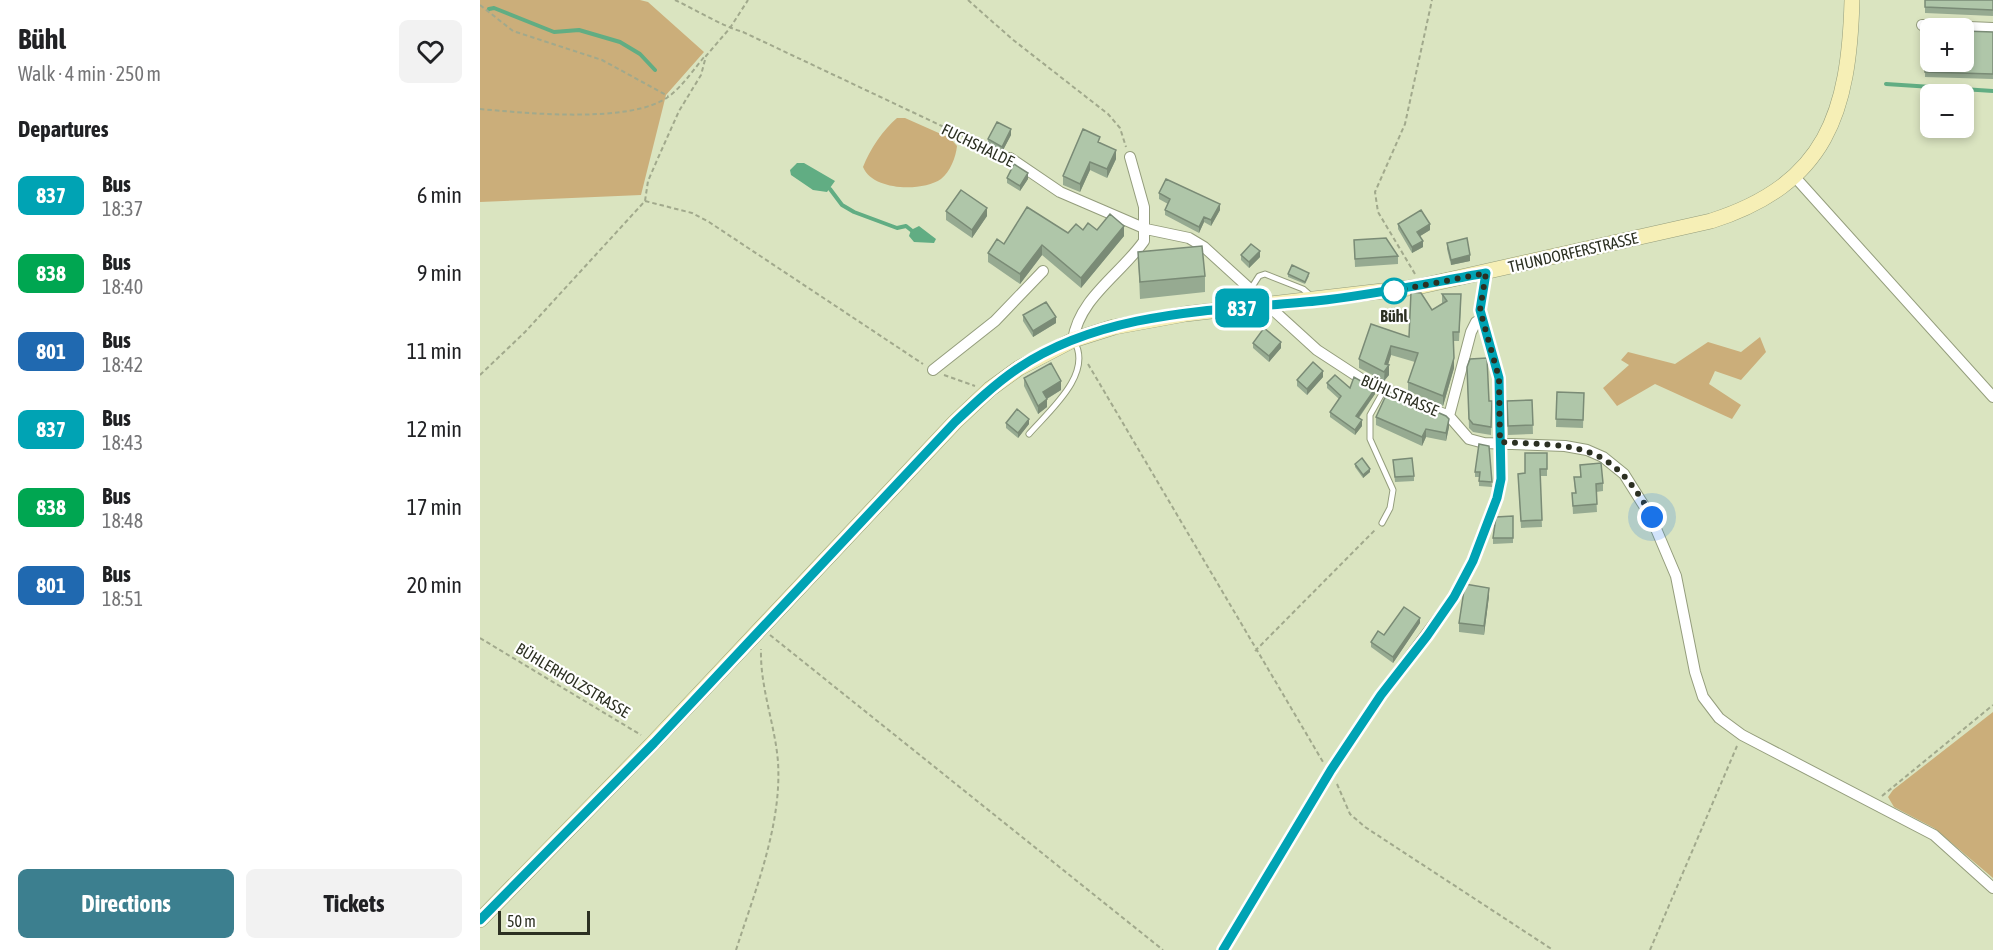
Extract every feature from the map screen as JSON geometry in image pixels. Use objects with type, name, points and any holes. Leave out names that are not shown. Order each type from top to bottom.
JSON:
[{"type":"street","name":"THUNDORFERSTRASSE","points":[[480,920],[654,743],[911,467],[990,389],[1019,368],[1076,344],[1147,319],[1317,301],[1422,286],[1711,221],[1754,204],[1794,176],[1833,124],[1841,101],[1850,56],[1852,0]]},
{"type":"street","points":[[1974,27],[1993,28]]},
{"type":"street","points":[[1076,344],[1075,325],[1081,315],[1144,241],[1146,229],[1144,207],[1130,157]]},
{"type":"street","name":"FUCHSHALDE","points":[[1010,158],[1060,192],[1146,229],[1189,238],[1204,247],[1267,306]]},
{"type":"street","points":[[1794,176],[1993,397]]},
{"type":"street","points":[[933,370],[995,321],[1043,271]]},
{"type":"street","points":[[1223,950],[1331,770],[1381,695],[1427,636],[1468,571],[1497,498],[1501,479],[1499,378],[1482,319],[1480,299],[1486,273]]},
{"type":"street","name":"BÜHLSTRASSE","points":[[1267,306],[1317,350],[1351,374],[1449,416]]},
{"type":"street","points":[[1482,319],[1476,322],[1471,332],[1449,416],[1469,440],[1565,446],[1587,450],[1603,457],[1624,474],[1652,517],[1676,576],[1695,672],[1703,697],[1719,718],[1742,735],[1934,835],[1993,888]]},
{"type":"lane","points":[[1250,290],[1259,276],[1272,275],[1303,290],[1317,301]]},
{"type":"lane","points":[[1029,434],[1067,390],[1078,365],[1076,344]]},
{"type":"lane","points":[[1382,523],[1390,508],[1393,490],[1370,439],[1370,415],[1384,390]]},
{"type":"path","name":"FUCHSHALDE","points":[[675,0],[730,28],[1010,158]]},
{"type":"path","points":[[480,109],[558,116],[624,110],[649,105],[669,96],[730,28],[748,0]]},
{"type":"path","points":[[968,0],[1012,39],[1108,114],[1120,128],[1130,157]]},
{"type":"path","points":[[1422,286],[1378,212],[1375,192],[1405,124],[1432,0]]},
{"type":"path","points":[[480,6],[513,31],[602,60],[669,96]]},
{"type":"path","points":[[480,375],[525,332],[645,201],[648,181],[680,111],[701,75],[706,56]]},
{"type":"path","points":[[645,201],[692,213],[710,222],[933,370],[957,381],[990,389]]},
{"type":"path","points":[[1076,344],[1255,651],[1320,759],[1331,770],[1350,814],[1365,827],[1553,950]]},
{"type":"path","points":[[1255,651],[1382,523]]},
{"type":"path","points":[[736,950],[767,850],[777,794],[778,763],[763,686],[761,628]]},
{"type":"path","points":[[761,628],[1163,950]]},
{"type":"path","name":"BÜHLERHOLZSTRASSE","points":[[480,638],[654,743]]},
{"type":"path","points":[[1877,804],[1885,791],[1993,705]]},
{"type":"path","points":[[1650,950],[1742,735]]},
{"type":"shaded area","points":[[480,0],[640,0],[648,2],[704,52],[666,95],[641,195],[480,202]]},
{"type":"shaded area","points":[[897,118],[905,118],[950,138],[957,146],[952,164],[941,179],[922,186],[899,187],[887,185],[868,175],[863,167],[869,153]]},
{"type":"shaded area","points":[[797,163],[804,163],[835,181],[827,192],[813,190],[791,175],[790,170]]},
{"type":"shaded area","points":[[919,226],[936,239],[934,243],[914,242],[909,236],[911,230]]},
{"type":"shaded area","points":[[1760,337],[1766,352],[1741,380],[1715,371],[1709,384],[1741,405],[1732,419],[1655,384],[1617,406],[1603,388],[1629,365],[1621,360],[1628,352],[1675,364],[1708,342],[1741,352]]},
{"type":"shaded area","points":[[1993,712],[1993,878],[1934,828],[1894,807],[1888,797],[1893,790]]},
{"type":"building","points":[[1925,0],[1993,0],[1993,10],[1925,7]]},
{"type":"building","points":[[1974,31],[1993,32],[1993,74],[1925,72],[1974,72]]},
{"type":"building","points":[[997,122],[1011,129],[1002,147],[988,139]]},
{"type":"building","points":[[1083,129],[1100,137],[1098,142],[1116,150],[1107,169],[1090,162],[1080,184],[1063,176]]},
{"type":"building","points":[[1014,164],[1028,173],[1020,186],[1007,178]]},
{"type":"building","points":[[1166,179],[1220,204],[1211,220],[1204,217],[1199,227],[1165,210],[1170,199],[1159,193]]},
{"type":"building","points":[[961,190],[987,208],[972,230],[946,211]]},
{"type":"building","points":[[1027,207],[1068,233],[1076,224],[1083,230],[1088,223],[1097,230],[1110,214],[1124,226],[1081,278],[1042,245],[1020,274],[988,253],[997,239],[1004,244]]},
{"type":"building","points":[[1421,210],[1430,224],[1417,232],[1423,241],[1412,247],[1398,224]]},
{"type":"building","points":[[1386,238],[1398,256],[1355,259],[1354,240]]},
{"type":"building","points":[[1467,238],[1470,255],[1451,260],[1447,243]]},
{"type":"building","points":[[1251,244],[1260,251],[1249,262],[1241,255]]},
{"type":"building","points":[[1202,246],[1205,276],[1140,282],[1138,252]]},
{"type":"building","points":[[1292,265],[1309,273],[1305,282],[1288,274]]},
{"type":"building","points":[[1411,292],[1421,293],[1432,310],[1447,301],[1442,294],[1461,294],[1459,332],[1453,332],[1454,358],[1443,396],[1408,382],[1418,353],[1391,346],[1385,364],[1389,365],[1384,372],[1359,359],[1371,324],[1409,337]]},
{"type":"building","points":[[1046,302],[1056,317],[1033,331],[1023,315]]},
{"type":"building","points":[[1264,328],[1281,342],[1269,356],[1253,343]]},
{"type":"building","points":[[1487,358],[1489,401],[1492,401],[1491,427],[1473,424],[1469,419],[1467,367],[1470,359]]},
{"type":"building","points":[[1313,362],[1323,371],[1307,389],[1297,380]]},
{"type":"building","points":[[1051,363],[1061,381],[1043,392],[1047,399],[1038,406],[1024,378]]},
{"type":"building","points":[[1335,375],[1350,388],[1354,377],[1375,389],[1356,416],[1362,420],[1355,430],[1330,412],[1341,396],[1327,383]]},
{"type":"building","points":[[1388,391],[1446,416],[1449,419],[1446,433],[1426,429],[1422,437],[1376,417]]},
{"type":"building","points":[[1557,392],[1584,393],[1583,420],[1556,419]]},
{"type":"building","points":[[1532,400],[1533,425],[1508,426],[1507,401]]},
{"type":"building","points":[[1017,409],[1029,419],[1018,433],[1006,423]]},
{"type":"building","points":[[1479,444],[1489,446],[1492,482],[1479,481],[1480,472],[1475,472]]},
{"type":"building","points":[[1525,453],[1547,453],[1547,469],[1540,469],[1542,520],[1521,521],[1518,474],[1525,473]]},
{"type":"building","points":[[1362,458],[1370,469],[1363,475],[1355,464]]},
{"type":"building","points":[[1412,458],[1414,476],[1395,477],[1393,460]]},
{"type":"building","points":[[1601,463],[1603,483],[1596,484],[1597,504],[1573,506],[1572,493],[1576,493],[1574,477],[1581,477],[1580,465]]},
{"type":"building","points":[[1513,516],[1513,538],[1493,538],[1496,517]]},
{"type":"building","points":[[1465,584],[1489,588],[1484,626],[1459,623]]},
{"type":"building","points":[[1404,607],[1420,618],[1393,657],[1371,642],[1378,631],[1384,635]]},
{"type":"waterway","points":[[489,9],[494,8],[554,32],[579,30],[620,42],[640,54],[655,70]]},
{"type":"waterway","points":[[1886,84],[1993,91]]},
{"type":"waterway","points":[[830,189],[842,205],[854,212],[897,228],[906,226],[911,230]]},
{"type":"bus line","name":"837","points":[[480,920],[654,743],[911,467],[990,389],[1019,368],[1073,340],[1147,319],[1374,294],[1486,273],[1480,310],[1499,378],[1501,479],[1497,498],[1473,561],[1454,597],[1381,695],[1331,770],[1223,950]]},
{"type":"place","name":"Bühl","points":[[1394,291]]},
{"type":"route","points":[[1394,291],[1392,291],[1486,273],[1480,310],[1499,378],[1500,442],[1565,446],[1587,450],[1603,457],[1624,474],[1652,517]]}]
